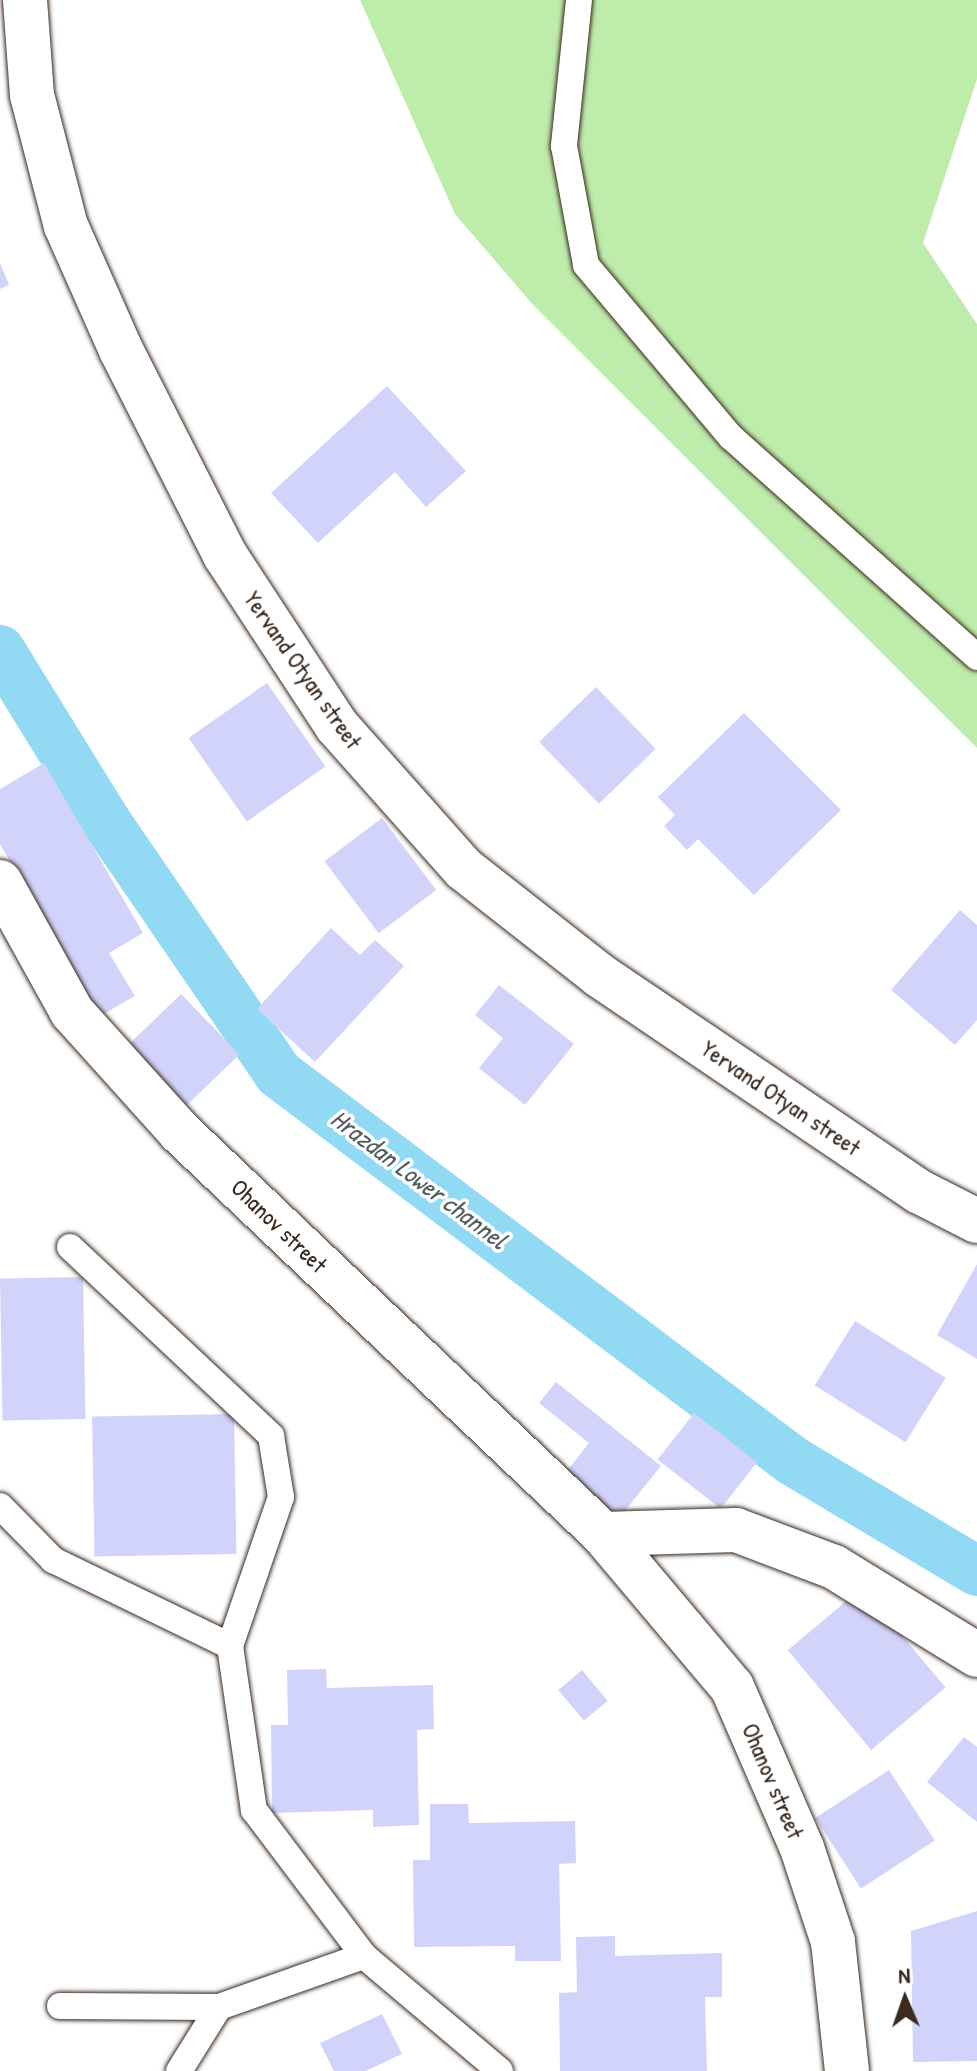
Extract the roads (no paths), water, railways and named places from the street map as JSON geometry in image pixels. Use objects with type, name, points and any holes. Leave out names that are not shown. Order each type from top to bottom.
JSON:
[{"type":"street","name":"Yervand Otyan street","points":[[25,0],[32,95],[66,226],[121,350],[225,555],[337,726],[464,869],[599,975],[920,1192],[977,1221]]},
{"type":"street","name":"Ohanov street","points":[[0,882],[72,1012],[180,1132],[603,1534],[732,1687],[802,1848],[833,1942],[847,2071]]},
{"type":"street","points":[[603,1534],[736,1530],[834,1567],[977,1655]]},
{"type":"lane","points":[[579,0],[564,146],[586,265],[731,437],[977,657]]},
{"type":"lane","points":[[70,1247],[271,1436],[281,1497],[230,1646],[254,1810],[364,1956],[500,2071]]},
{"type":"lane","points":[[0,1506],[53,1560],[230,1646]]},
{"type":"lane","points":[[60,2006],[219,2007],[364,1956]]},
{"type":"lane","points":[[179,2071],[219,2007]]},
{"type":"waterway","name":"Hrazdan Lower channel","points":[[0,650],[107,823],[279,1074],[793,1461],[977,1571]]}]
